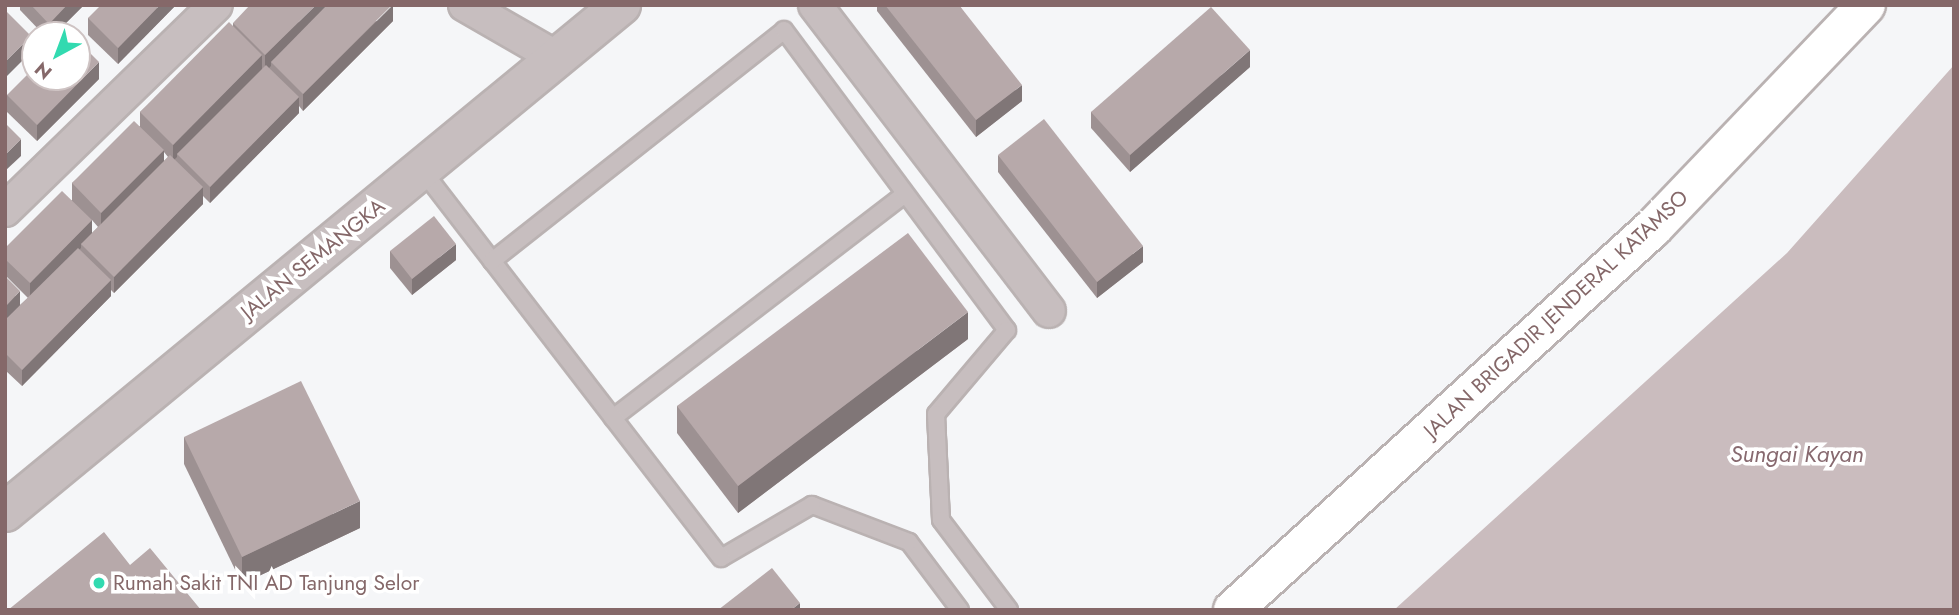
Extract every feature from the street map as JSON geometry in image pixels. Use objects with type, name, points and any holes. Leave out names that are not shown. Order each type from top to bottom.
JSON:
[{"type":"highway","name":"JALAN BRIGADIR JENDERAL KATAMSO","points":[[1233,610],[1653,228],[1866,5]]},
{"type":"street","points":[[5,210],[216,5]]},
{"type":"street","points":[[465,5],[557,58]]},
{"type":"street","name":"JALAN SEMANGKA","points":[[5,512],[621,5]]},
{"type":"street","points":[[815,5],[1049,311]]},
{"type":"lane","points":[[492,261],[784,30],[1007,330],[936,415],[941,520],[1009,610]]},
{"type":"lane","points":[[422,170],[721,558],[812,505],[909,542],[960,610]]},
{"type":"lane","points":[[613,418],[905,194]]},
{"type":"water","name":"Sungai Kayan","points":[[1954,65],[1954,610],[1394,610],[1787,253]]},
{"type":"building","points":[[31,5],[67,5],[52,21],[46,21]]},
{"type":"building","points":[[101,5],[160,5],[118,48],[88,18]]},
{"type":"building","points":[[250,5],[316,5],[265,55],[233,23]]},
{"type":"building","points":[[327,5],[392,5],[303,94],[271,62]]},
{"type":"building","points":[[885,5],[959,5],[1022,85],[976,120]]},
{"type":"building","points":[[1211,7],[1250,50],[1130,155],[1091,112]]},
{"type":"building","points":[[5,10],[21,26],[21,46],[5,62]]},
{"type":"building","points":[[229,22],[262,55],[173,145],[140,112]]},
{"type":"building","points":[[91,54],[99,62],[91,70]]},
{"type":"building","points":[[266,65],[299,97],[210,187],[177,154]]},
{"type":"building","points":[[21,81],[21,91],[70,91],[37,125],[7,95]]},
{"type":"building","points":[[1044,119],[1143,246],[1097,282],[998,155]]},
{"type":"building","points":[[134,121],[164,150],[101,213],[72,183]]},
{"type":"building","points":[[5,123],[21,139],[5,155]]},
{"type":"building","points":[[170,155],[203,187],[114,277],[81,244]]},
{"type":"building","points":[[62,191],[92,220],[30,283],[5,259],[5,248]]},
{"type":"building","points":[[434,216],[456,244],[412,279],[390,251]]},
{"type":"building","points":[[908,233],[968,312],[738,486],[677,406]]},
{"type":"building","points":[[78,248],[111,280],[22,370],[5,353],[5,320]]},
{"type":"building","points":[[5,276],[20,291],[5,307]]},
{"type":"building","points":[[301,381],[360,501],[242,557],[184,437]]},
{"type":"building","points":[[104,532],[130,565],[150,548],[201,610],[8,610]]},
{"type":"building","points":[[772,568],[800,603],[791,610],[718,610]]},
{"type":"place","name":"Rumah Sakit TNI AD Tanjung Selor","points":[[99,583]]}]
